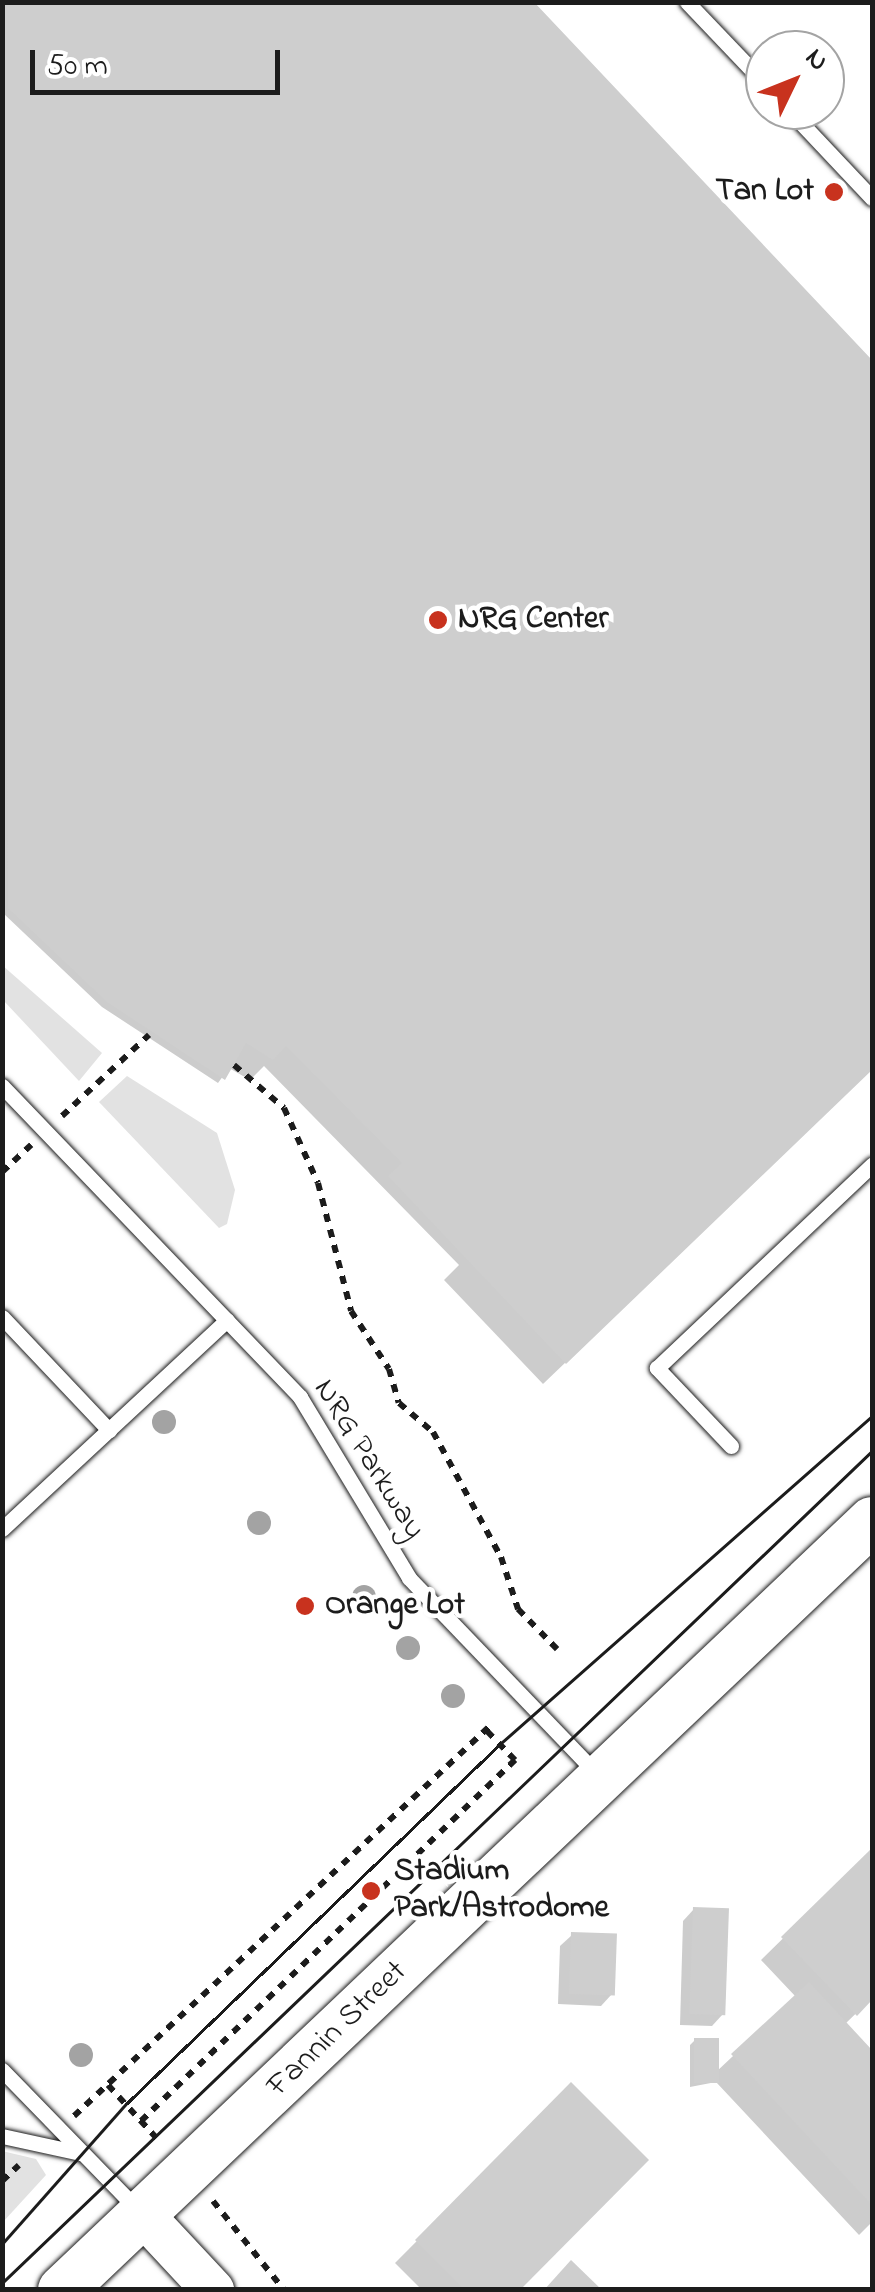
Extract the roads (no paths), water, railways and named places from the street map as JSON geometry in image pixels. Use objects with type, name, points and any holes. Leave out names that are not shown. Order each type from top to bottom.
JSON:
[{"type":"main road","name":"Fannin Street","points":[[62,2290],[872,1521]]},
{"type":"street","points":[[142,2215],[213,2290]]},
{"type":"lane","points":[[688,2],[745,63]]},
{"type":"lane","points":[[808,130],[872,198]]},
{"type":"lane","name":"NRG Parkway","points":[[2,1086],[300,1397],[409,1578],[602,1779]]},
{"type":"lane","points":[[730,1446],[657,1368],[872,1165]]},
{"type":"lane","points":[[2,1317],[109,1430]]},
{"type":"lane","points":[[2,1529],[226,1320]]},
{"type":"lane","points":[[2,2070],[142,2215]]},
{"type":"lane","points":[[2,2136],[80,2153]]},
{"type":"tram line","points":[[2,2244],[126,2104],[500,1744],[872,1416]]},
{"type":"tram line","points":[[2,2283],[872,1451]]},
{"type":"place","name":"Tan Lot","points":[[834,192]]},
{"type":"place","name":"NRG Center","points":[[438,620]]},
{"type":"place","name":"Orange Lot","points":[[305,1606]]},
{"type":"place","name":"Stadium Park/Astrodome","points":[[371,1891]]}]
